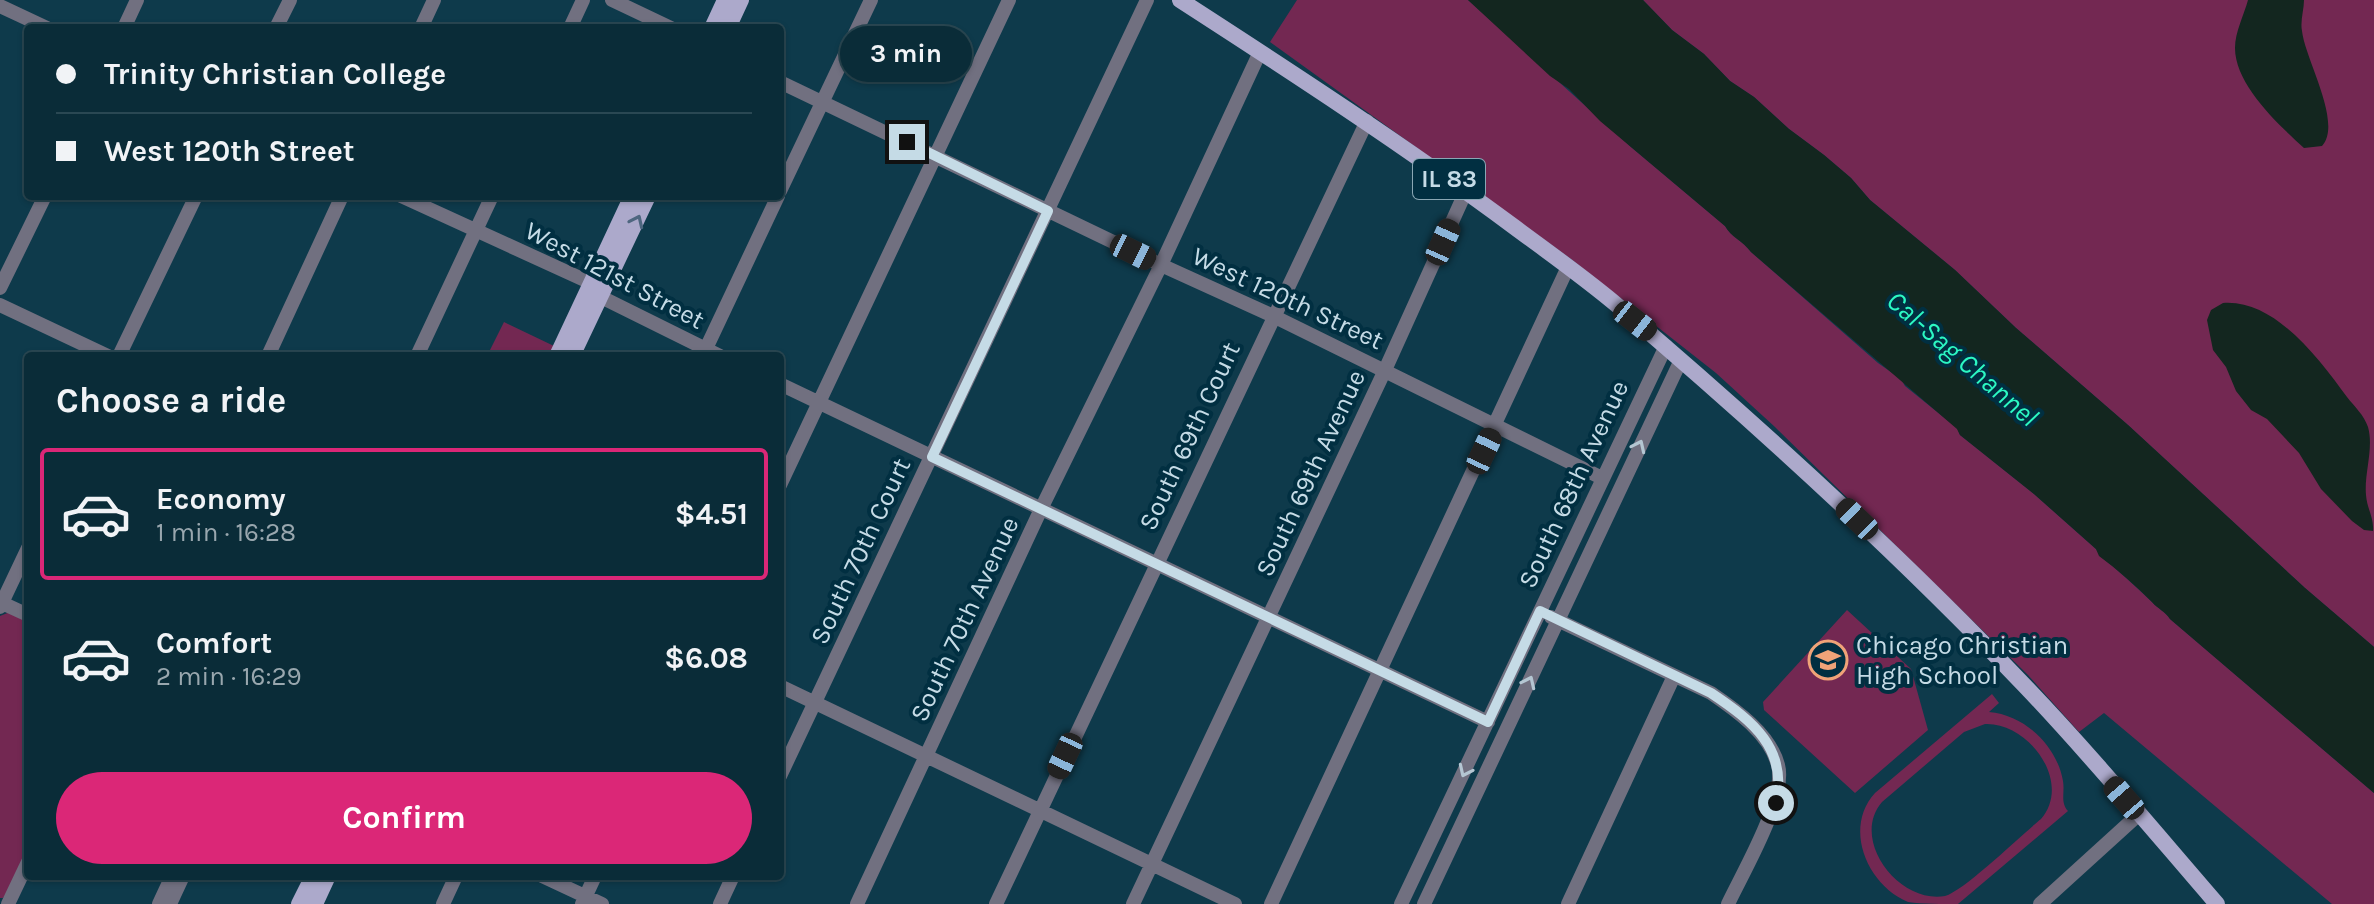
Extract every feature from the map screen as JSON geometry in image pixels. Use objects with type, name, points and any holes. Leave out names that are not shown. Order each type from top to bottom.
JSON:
[{"type":"main road","points":[[714,24],[725,0]]},
{"type":"main road","points":[[730,24],[741,0]]},
{"type":"main road","name":"IL 83","points":[[1180,0],[1367,121],[1466,191],[1568,267],[1666,346],[1814,478],[2026,687],[2217,904]]},
{"type":"main road","points":[[573,352],[630,200]]},
{"type":"main road","points":[[559,352],[646,200]]},
{"type":"main road","points":[[299,904],[311,880]]},
{"type":"main road","points":[[315,904],[326,880]]},
{"type":"street","points":[[126,24],[137,0]]},
{"type":"street","points":[[278,24],[290,0]]},
{"type":"street","points":[[423,24],[434,0]]},
{"type":"street","points":[[572,24],[583,0]]},
{"type":"street","points":[[612,0],[663,24]]},
{"type":"street","points":[[784,183],[871,0]]},
{"type":"street","points":[[784,477],[1009,0]]},
{"type":"street","name":"South 70th Court","points":[[784,767],[1147,0]]},
{"type":"street","points":[[0,6],[38,24]]},
{"type":"street","name":"South 70th Avenue","points":[[857,904],[1041,509],[1161,265],[1260,52]]},
{"type":"street","name":"West 120th Street","points":[[784,84],[1273,316],[1602,478]]},
{"type":"street","name":"South 69th Court","points":[[996,904],[1367,121]]},
{"type":"street","name":"South 69th Avenue","points":[[1133,904],[1466,191]]},
{"type":"street","points":[[0,288],[43,200]]},
{"type":"street","points":[[121,352],[194,200]]},
{"type":"street","points":[[270,352],[340,200]]},
{"type":"street","name":"West 121st Street","points":[[409,200],[596,290],[704,352]]},
{"type":"street","points":[[419,352],[490,200]]},
{"type":"street","points":[[704,352],[776,200]]},
{"type":"street","points":[[1271,904],[1568,267]]},
{"type":"street","points":[[0,305],[100,352]]},
{"type":"street","name":"South 68th Avenue","points":[[1401,904],[1666,346]]},
{"type":"street","points":[[1424,904],[1681,360]]},
{"type":"street","points":[[784,386],[1488,722]]},
{"type":"street","points":[[24,556],[1,604],[24,613]]},
{"type":"street","points":[[1540,611],[1711,693],[1734,708],[1766,742],[1778,763],[1780,781],[1776,803],[1728,904]]},
{"type":"street","points":[[1568,904],[1674,676]]},
{"type":"street","points":[[784,688],[1235,904]]},
{"type":"street","points":[[2040,904],[2139,814]]},
{"type":"street","points":[[5,903],[24,869]]},
{"type":"street","points":[[159,904],[170,880]]},
{"type":"street","points":[[170,904],[181,880]]},
{"type":"street","points":[[443,904],[454,880]]},
{"type":"street","points":[[549,880],[584,900],[602,904]]},
{"type":"street","points":[[584,900],[593,880]]},
{"type":"street","points":[[720,904],[731,880]]},
{"type":"shaded area","points":[[1297,0],[1468,0],[1631,147],[1957,428],[1960,435],[2034,494],[2170,619],[2374,793],[2374,904],[2332,904],[2104,713],[2079,732],[2028,675],[1716,373],[1571,259],[1270,42]]},
{"type":"shaded area","points":[[1643,0],[2374,0],[2374,647],[1955,270],[1870,200],[1851,178],[1824,155],[1730,81]]},
{"type":"shaded area","points":[[504,322],[554,346],[551,352],[489,352]]},
{"type":"shaded area","points":[[1847,610],[1911,669],[1928,730],[1855,793],[1764,710],[1763,702]]},
{"type":"shaded area","points":[[10,612],[24,618],[24,861],[3,898],[0,898],[0,616]]},
{"type":"shaded area","points":[[1992,694],[1999,703],[1989,712],[2002,714],[2027,726],[2054,756],[2060,768],[2063,801],[2068,811],[1958,904],[1914,903],[1893,894],[1881,883],[1864,854],[1861,822],[1875,793]],"holes":[[[1985,724],[2001,726],[2030,743],[2041,757],[2049,772],[2052,788],[2050,804],[2041,819],[1954,892],[1945,896],[1927,896],[1911,890],[1896,880],[1875,850],[1872,833],[1874,817],[1882,802],[1964,732]]]},
{"type":"water","name":"Cal-Sag Channel","points":[[1468,0],[1643,0],[1730,81],[1754,97],[1851,178],[1870,200],[1955,270],[2374,647],[2374,793],[2170,619],[2034,494],[1960,435],[1957,429],[1751,252],[1725,226],[1600,121],[1569,89],[1550,76]]},
{"type":"water","points":[[2248,0],[2304,0],[2302,31],[2328,122],[2327,136],[2322,146],[2304,148],[2260,103],[2242,76],[2235,42]]},
{"type":"water","points":[[2223,303],[2242,304],[2260,311],[2294,334],[2364,419],[2370,435],[2366,495],[2373,531],[2364,530],[2352,521],[2321,489],[2299,453],[2267,419],[2251,410],[2236,391],[2226,367],[2213,350],[2207,320],[2211,310]]},
{"type":"place","name":"Chicago Christian High School","points":[[1828,660]]},
{"type":"route","points":[[907,142],[1048,211],[932,457],[1488,722],[1540,611],[1711,693],[1734,708],[1766,742],[1778,763],[1780,781],[1776,803]]}]
